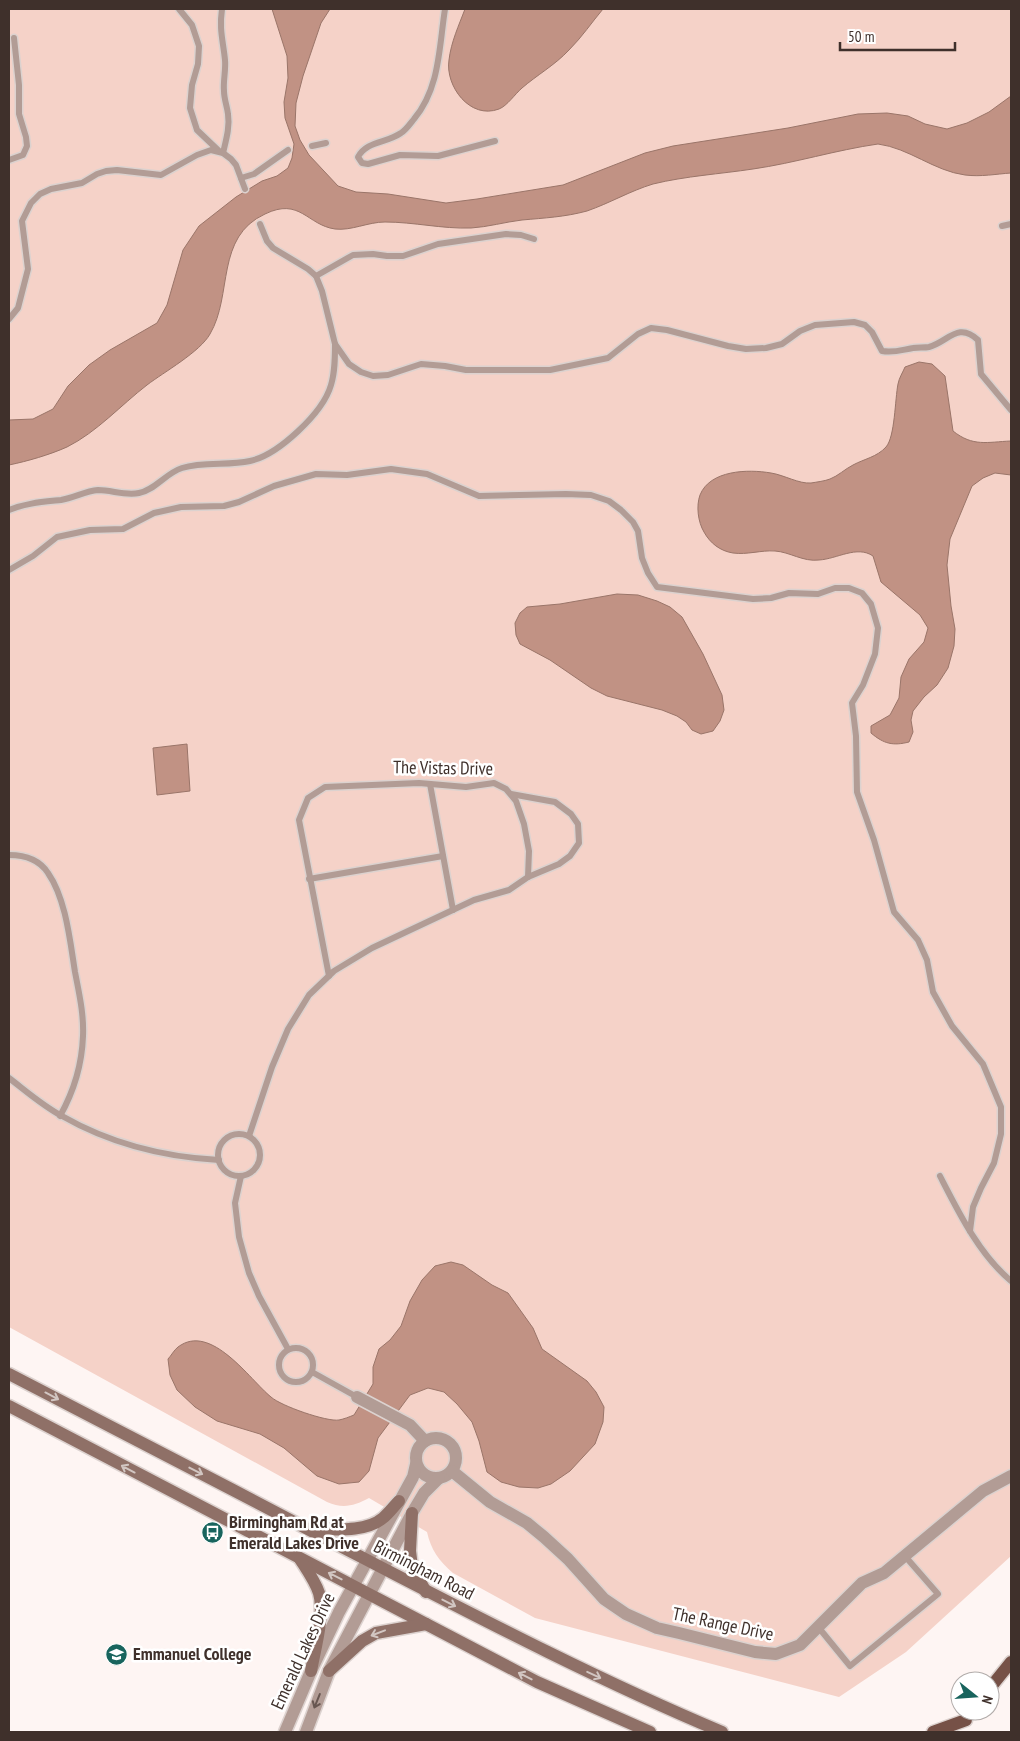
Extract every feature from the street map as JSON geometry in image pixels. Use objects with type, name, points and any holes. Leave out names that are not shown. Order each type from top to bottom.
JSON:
[{"type":"main road","points":[[1000,1676],[1011,1662]]},
{"type":"main road","points":[[934,1732],[958,1721]]},
{"type":"main road","points":[[958,1732],[966,1721]]},
{"type":"street","name":"Birmingham Road","points":[[9,1374],[426,1592],[650,1702],[722,1732]]},
{"type":"street","points":[[357,1397],[410,1425],[425,1440]]},
{"type":"street","points":[[9,1406],[537,1682],[650,1732]]},
{"type":"street","points":[[367,1560],[413,1476],[417,1451],[425,1440],[441,1438],[453,1448],[456,1456],[452,1471],[446,1476],[439,1478],[431,1478],[425,1475],[416,1464]]},
{"type":"street","name":"The Range Drive","points":[[452,1471],[490,1502],[527,1523],[568,1559],[604,1599],[626,1614],[657,1628],[755,1652],[776,1654],[800,1645],[862,1583],[884,1574],[904,1555],[983,1491],[1011,1476]]},
{"type":"street","points":[[383,1569],[424,1493],[439,1478]]},
{"type":"street","points":[[308,1530],[353,1528],[375,1523],[384,1518],[399,1500]]},
{"type":"street","points":[[412,1513],[410,1551],[412,1567],[426,1592]]},
{"type":"street","points":[[300,1558],[320,1596],[320,1610],[311,1670]]},
{"type":"street","name":"Emerald Lakes Drive","points":[[285,1732],[311,1670],[367,1560]]},
{"type":"street","name":"Emerald Lakes Drive","points":[[306,1732],[329,1670],[383,1569]]},
{"type":"street","points":[[329,1670],[362,1641],[376,1633],[426,1624]]},
{"type":"lane","points":[[179,9],[192,25],[199,46],[198,64],[192,85],[190,108],[197,130],[236,165],[245,189]]},
{"type":"lane","points":[[222,9],[220,24],[226,66],[224,101],[228,112],[228,128],[222,153]]},
{"type":"lane","points":[[445,9],[435,78],[429,96],[403,132],[388,141],[368,146],[361,151],[358,157],[362,163],[368,164],[400,155],[438,156],[495,140]]},
{"type":"lane","points":[[9,160],[24,155],[27,146],[19,114],[19,86],[14,38]]},
{"type":"lane","points":[[312,146],[326,143]]},
{"type":"lane","points":[[9,318],[18,308],[28,269],[22,221],[31,203],[40,194],[51,188],[82,183],[96,174],[106,171],[117,170],[161,175],[197,155],[211,150],[222,153]]},
{"type":"lane","points":[[241,178],[254,174],[288,150]]},
{"type":"lane","points":[[9,510],[25,504],[61,500],[88,491],[142,493],[180,468],[200,464],[248,462],[263,458],[293,435],[320,406],[331,388],[335,368],[336,344],[322,291],[316,276],[308,269],[273,248],[267,241],[260,224]]},
{"type":"lane","points":[[1002,226],[1011,224]]},
{"type":"lane","points":[[316,276],[353,255],[403,256],[438,244],[506,234],[521,235],[534,239]]},
{"type":"lane","points":[[336,344],[349,364],[361,372],[374,376],[388,375],[421,364],[466,370],[550,370],[608,358],[638,334],[652,328],[667,330],[728,346],[766,348],[782,344],[800,331],[815,325],[854,322],[865,325],[872,332],[882,351],[892,353],[913,348],[929,347],[951,334],[960,332],[971,333],[978,340],[981,374],[1011,410]]},
{"type":"lane","points":[[9,570],[33,556],[57,537],[90,530],[123,529],[154,513],[180,507],[224,506],[239,502],[274,486],[316,474],[347,475],[391,469],[427,474],[479,496],[566,494],[591,495],[609,501],[633,522],[638,531],[642,558],[657,587],[753,599],[771,598],[789,593],[818,594],[835,588],[849,588],[862,593],[871,604],[878,628],[875,654],[863,685],[852,704],[856,736],[857,792],[874,840],[894,912],[918,940],[927,960],[934,992],[952,1026],[983,1064],[1001,1107],[1001,1134],[994,1163],[973,1207],[970,1231]]},
{"type":"lane","name":"The Vistas Drive","points":[[329,976],[299,820],[308,798],[325,787],[418,783],[466,787],[494,783],[511,794],[516,801],[524,824],[529,851],[528,877]]},
{"type":"lane","points":[[430,784],[453,910]]},
{"type":"lane","points":[[249,1136],[272,1067],[288,1028],[309,995],[334,971],[372,948],[474,900],[509,890],[528,877],[559,864],[570,856],[579,843],[578,824],[571,814],[555,802],[511,794]]},
{"type":"lane","points":[[9,855],[33,858],[48,872],[57,891],[68,932],[83,1011],[83,1035],[78,1071],[69,1099],[60,1116]]},
{"type":"lane","points":[[309,879],[443,856]]},
{"type":"lane","points":[[9,1078],[60,1116],[117,1142],[179,1156],[219,1160]]},
{"type":"lane","points":[[243,1134],[249,1136],[259,1146],[260,1159],[253,1171],[241,1176],[227,1172],[219,1160],[220,1146],[229,1136],[243,1134]]},
{"type":"lane","points":[[241,1176],[235,1203],[239,1238],[249,1273],[288,1349]]},
{"type":"lane","points":[[940,1176],[970,1231],[998,1270],[1011,1281]]},
{"type":"lane","points":[[294,1347],[306,1350],[313,1360],[312,1372],[304,1381],[292,1382],[286,1380],[282,1375],[279,1364],[280,1358],[288,1349],[294,1347]]},
{"type":"lane","points":[[312,1372],[357,1397]]},
{"type":"lane","points":[[819,1628],[850,1666],[938,1594],[904,1555]]},
{"type":"shaded area","points":[[9,9],[1011,9],[1011,1556],[906,1652],[839,1697],[535,1618],[453,1573],[436,1555],[427,1532],[369,1498],[348,1506],[327,1502],[9,1327]]},
{"type":"shaded area","points":[[272,9],[330,9],[321,23],[303,76],[296,103],[295,126],[300,140],[309,155],[338,186],[356,192],[388,194],[446,203],[477,199],[563,185],[645,153],[673,146],[788,128],[858,114],[887,113],[908,116],[925,124],[947,129],[967,123],[989,112],[1011,96],[1011,173],[977,176],[954,173],[900,150],[878,144],[741,171],[665,181],[579,213],[477,227],[460,228],[385,222],[347,229],[335,229],[325,227],[295,210],[277,210],[265,214],[249,224],[239,237],[227,268],[217,319],[210,334],[198,348],[147,385],[99,426],[78,441],[53,453],[9,465],[9,420],[33,419],[53,409],[68,386],[89,365],[110,350],[157,323],[167,305],[183,250],[199,226],[236,197],[262,181],[277,176],[288,168],[294,144],[285,118],[284,102],[288,78],[287,56]]},
{"type":"shaded area","points":[[465,9],[603,9],[564,55],[522,88],[505,105],[499,109],[488,111],[478,110],[469,105],[455,90],[451,80],[449,70],[450,53]]},
{"type":"shaded area","points":[[919,362],[932,364],[945,376],[953,431],[960,436],[974,441],[1011,441],[1011,475],[995,473],[983,478],[972,486],[950,539],[947,565],[955,629],[954,646],[948,668],[937,685],[913,711],[911,720],[913,732],[909,742],[893,744],[880,740],[871,733],[871,726],[890,715],[899,698],[901,677],[909,659],[924,642],[928,628],[920,615],[881,582],[873,556],[867,553],[854,552],[826,559],[813,560],[775,551],[728,552],[716,546],[706,536],[700,524],[698,504],[700,495],[712,480],[731,473],[762,472],[811,483],[833,478],[853,465],[879,453],[886,447],[891,435],[900,377],[905,367]]},
{"type":"shaded area","points":[[617,594],[638,595],[657,601],[670,607],[682,617],[703,654],[722,695],[724,710],[720,721],[713,731],[701,734],[692,730],[686,722],[677,716],[662,710],[607,696],[591,688],[550,660],[520,644],[516,635],[515,623],[520,613],[527,607],[560,604]]},
{"type":"shaded area","points":[[187,744],[190,791],[157,795],[153,748]]},
{"type":"shaded area","points":[[451,1262],[463,1265],[492,1285],[508,1293],[533,1328],[542,1349],[587,1381],[596,1392],[604,1407],[603,1422],[595,1444],[570,1471],[551,1484],[538,1488],[519,1487],[501,1482],[487,1472],[472,1422],[444,1392],[428,1388],[410,1395],[378,1438],[369,1471],[359,1482],[339,1484],[317,1476],[284,1448],[260,1434],[217,1421],[195,1407],[177,1390],[170,1375],[168,1359],[178,1347],[191,1341],[204,1342],[216,1347],[229,1356],[262,1389],[284,1405],[333,1420],[341,1420],[354,1415],[373,1384],[373,1367],[379,1349],[390,1340],[401,1326],[410,1301],[422,1280],[435,1266]]},
{"type":"place","name":"Birmingham Rd at Emerald Lakes Drive","points":[[213,1532]]},
{"type":"place","name":"Emmanuel College","points":[[117,1654]]}]
